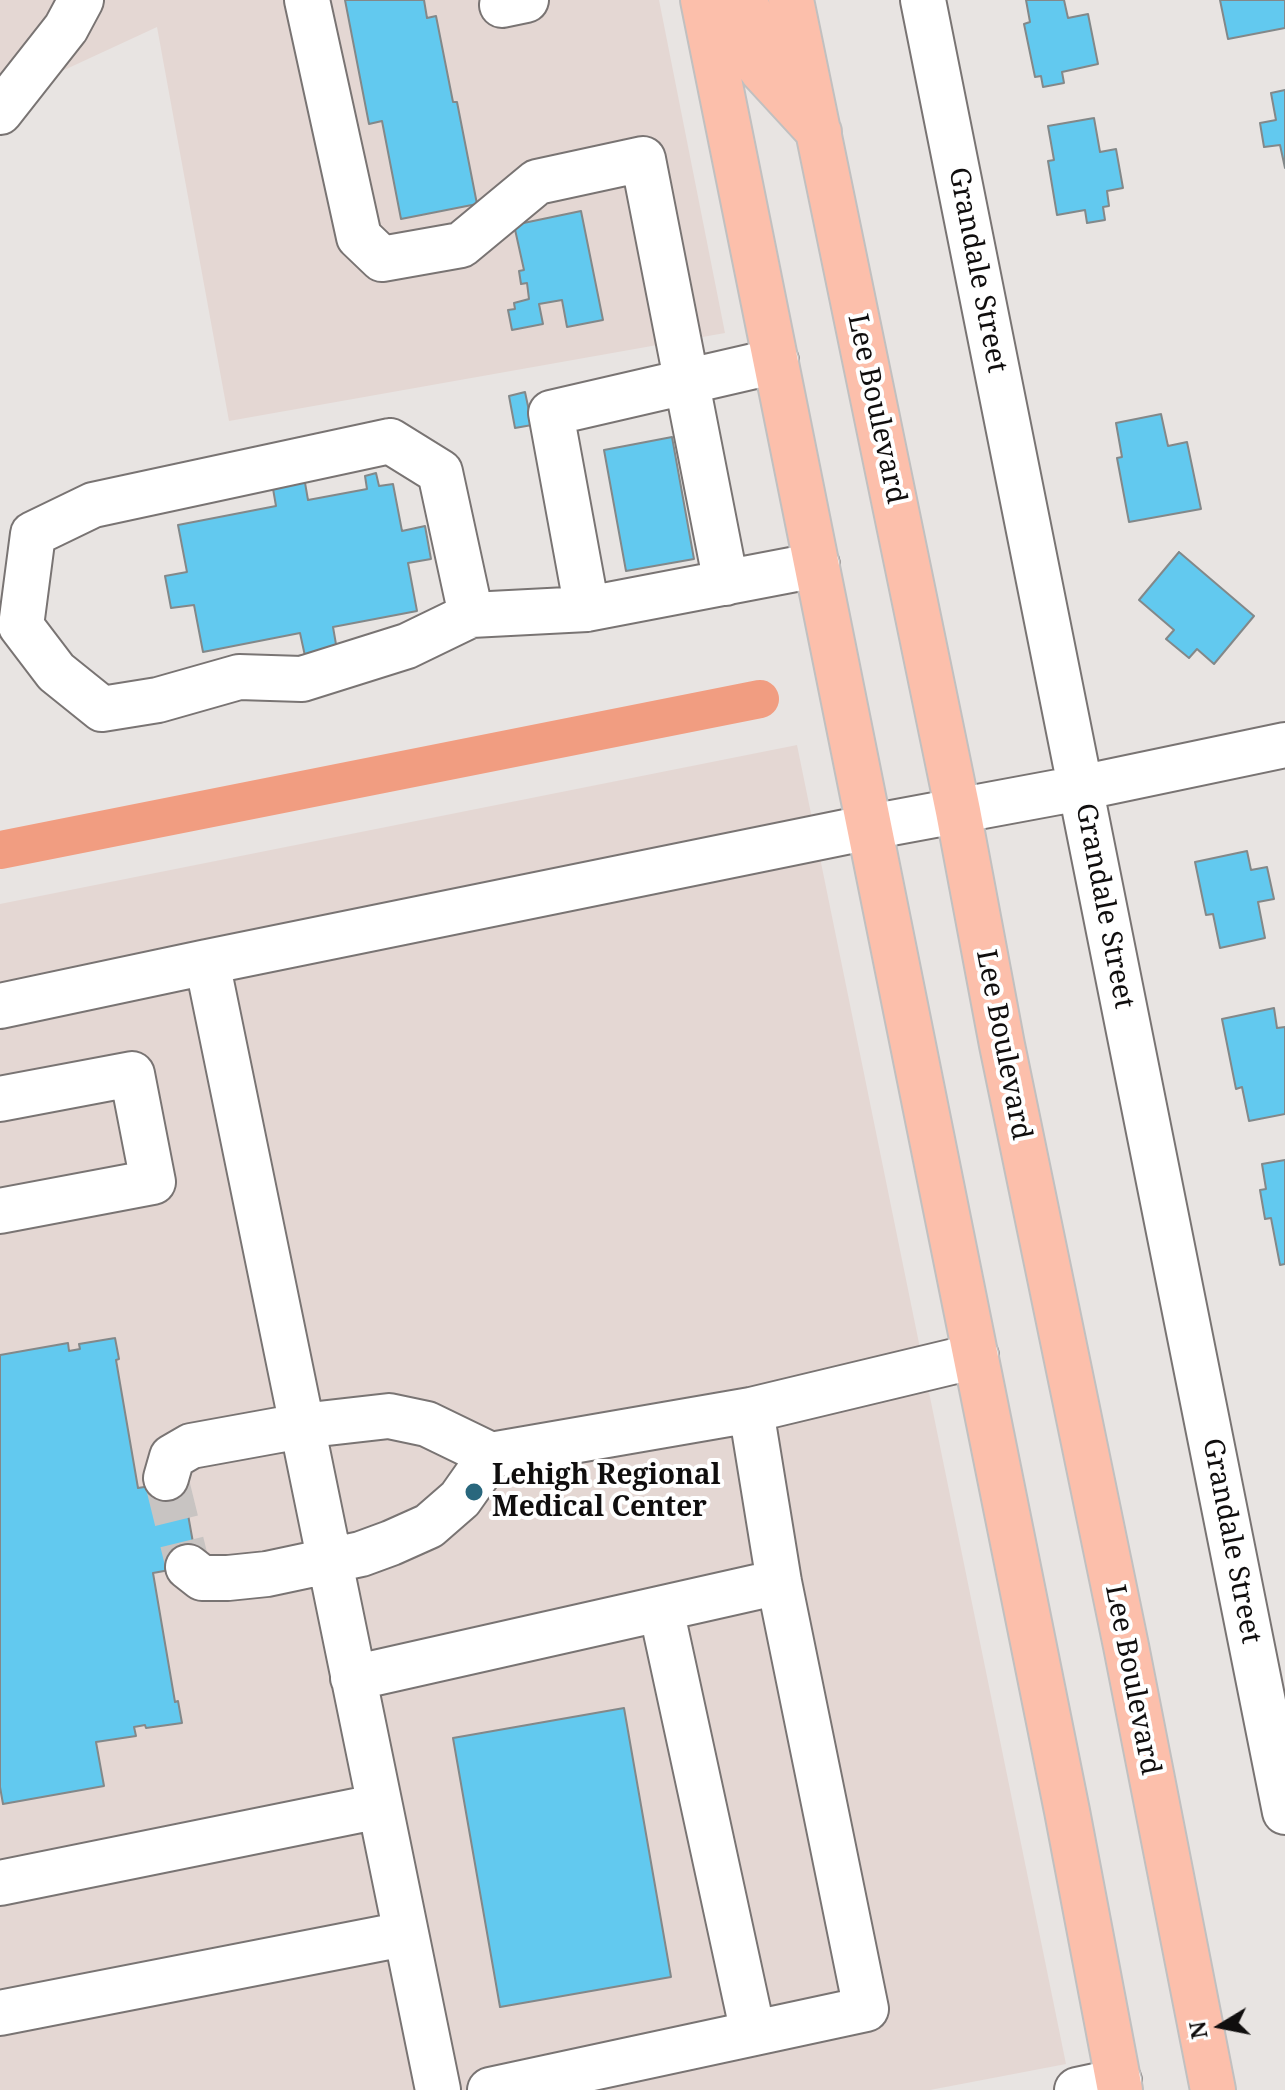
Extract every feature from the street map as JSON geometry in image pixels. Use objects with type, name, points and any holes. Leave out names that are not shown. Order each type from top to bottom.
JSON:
[{"type":"main road","points":[[703,0],[1120,2086]]},
{"type":"main road","points":[[746,0],[761,69],[819,132]]},
{"type":"main road","name":"Lee Boulevard","points":[[791,0],[958,811],[1002,1045],[1126,1646],[1213,2090]]},
{"type":"street","points":[[0,112],[66,28],[81,0]]},
{"type":"street","points":[[307,0],[359,237],[382,259],[461,245],[537,182],[643,159],[726,583]]},
{"type":"street","name":"Grandale Street","points":[[923,0],[1285,1812]]},
{"type":"street","points":[[587,609],[551,413],[776,361]]},
{"type":"street","points":[[471,615],[440,472],[390,441],[93,505],[33,534],[10,628],[56,672],[102,709],[158,700],[239,677],[302,679],[407,646],[471,615],[587,609],[817,565]]},
{"type":"street","points":[[0,1006],[1285,745]]},
{"type":"street","points":[[207,962],[438,2090]]},
{"type":"street","points":[[0,1099],[132,1074],[153,1182],[0,1211]]},
{"type":"street","points":[[166,1478],[172,1457],[191,1446],[301,1426],[389,1416],[427,1424],[491,1455],[751,1410],[976,1356]]},
{"type":"street","points":[[490,2090],[866,2009],[779,1582],[751,1410]]},
{"type":"street","points":[[188,1567],[202,1578],[228,1578],[267,1574],[361,1554],[429,1526],[460,1499],[491,1455]]},
{"type":"street","points":[[353,1678],[779,1582]]},
{"type":"street","points":[[661,1609],[753,2033]]},
{"type":"street","points":[[0,1883],[380,1806]]},
{"type":"street","points":[[0,2013],[404,1934]]},
{"type":"street","points":[[1077,2090],[1120,2086]]},
{"type":"shaded area","points":[[0,0],[659,0],[725,333],[229,421],[157,27],[62,71],[0,109]]},
{"type":"shaded area","name":"Lehigh Regional Medical Center","points":[[797,745],[1066,2064],[930,2090],[0,2090],[0,904]]},
{"type":"building","points":[[345,0],[424,0],[427,18],[436,16],[477,204],[401,219],[382,121],[369,124]]},
{"type":"building","points":[[1026,0],[1064,0],[1068,18],[1088,14],[1098,64],[1062,72],[1064,83],[1043,87],[1041,76],[1035,77],[1024,24],[1030,22]]},
{"type":"building","points":[[1220,0],[1285,0],[1285,28],[1228,39]]},
{"type":"building","points":[[1285,90],[1285,168],[1280,145],[1264,147],[1260,123],[1276,120],[1271,93]]},
{"type":"building","points":[[1094,118],[1100,152],[1116,149],[1123,188],[1107,191],[1109,206],[1103,207],[1105,220],[1087,223],[1085,210],[1057,215],[1048,161],[1054,160],[1048,126]]},
{"type":"building","points":[[581,211],[603,320],[567,327],[562,300],[539,304],[543,324],[512,330],[508,310],[515,309],[514,303],[529,299],[527,283],[521,284],[519,271],[524,270],[514,225]]},
{"type":"building","points":[[525,392],[532,425],[515,428],[509,396]]},
{"type":"building","points":[[1161,414],[1168,446],[1187,442],[1201,509],[1129,522],[1117,458],[1122,457],[1116,423]]},
{"type":"building","points":[[672,437],[694,559],[626,571],[604,450]]},
{"type":"building","points":[[376,473],[379,486],[393,484],[402,531],[425,526],[431,559],[408,563],[417,611],[333,627],[337,650],[305,656],[300,633],[203,652],[194,605],[171,608],[165,576],[187,572],[178,525],[276,506],[272,483],[304,477],[308,500],[367,489],[365,476]]},
{"type":"building","points":[[1179,552],[1254,616],[1214,664],[1197,649],[1189,658],[1166,639],[1174,630],[1139,600]]},
{"type":"building","points":[[1247,851],[1251,870],[1267,867],[1274,899],[1258,902],[1265,938],[1220,948],[1213,914],[1206,915],[1195,862]]},
{"type":"building","points":[[1274,1008],[1277,1028],[1285,1027],[1285,1114],[1249,1121],[1242,1087],[1236,1089],[1222,1019]]},
{"type":"building","points":[[1285,1160],[1285,1264],[1280,1265],[1271,1218],[1265,1219],[1260,1190],[1266,1189],[1262,1164]]},
{"type":"building","points":[[115,1338],[138,1488],[182,1481],[197,1565],[153,1573],[175,1702],[178,1701],[182,1723],[134,1727],[136,1736],[96,1742],[104,1786],[3,1804],[0,1787],[0,1355],[68,1343],[69,1351],[80,1349],[79,1344]]},
{"type":"building","points":[[624,1708],[671,1977],[500,2007],[453,1738]]},
{"type":"waterway","points":[[0,850],[760,699]]},
{"type":"tunnel","points":[[166,1478],[188,1567]]},
{"type":"place","name":"Lehigh Regional Medical Center","points":[[474,1492]]}]
